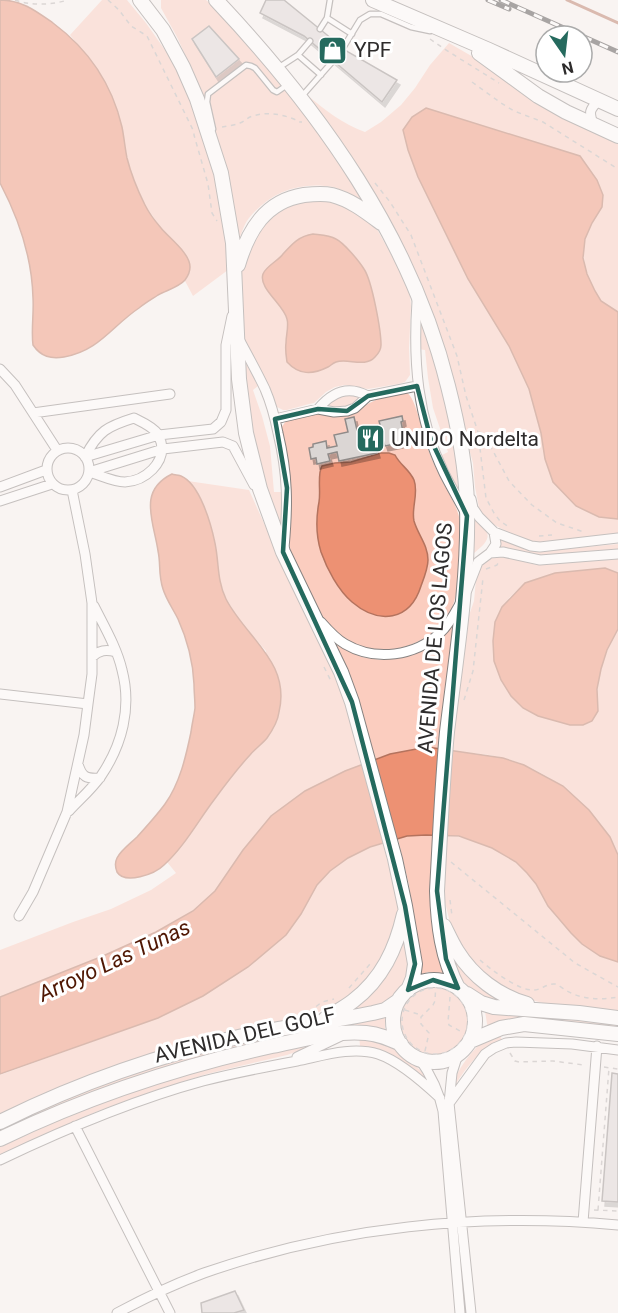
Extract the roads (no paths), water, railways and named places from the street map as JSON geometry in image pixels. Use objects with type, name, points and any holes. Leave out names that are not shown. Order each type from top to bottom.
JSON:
[{"type":"street","name":"AVENIDA DE LOS LAGOS","points":[[216,0],[246,31],[301,98],[367,194],[398,250],[427,314],[454,406],[464,468],[467,516],[466,567],[447,736],[443,855],[437,891],[446,960],[458,991],[472,1007],[475,1021],[469,1038]]},
{"type":"street","points":[[373,0],[618,109]]},
{"type":"street","points":[[143,1],[183,66],[216,156],[233,243],[239,379],[246,433],[260,489],[284,552],[341,672],[395,859],[414,964],[413,978],[401,1005],[394,1012],[393,1023],[396,1034],[409,1053],[429,1061],[449,1059],[458,1054]]},
{"type":"street","points":[[400,12],[485,57],[538,96],[566,112],[618,135]]},
{"type":"street","points":[[593,124],[590,113],[599,100]]},
{"type":"street","points":[[235,274],[246,239],[254,225],[280,203],[297,196],[329,194],[348,200],[385,226]]},
{"type":"street","points":[[417,293],[415,350],[417,386],[431,440],[443,472],[467,516]]},
{"type":"street","points":[[85,457],[159,435],[213,429],[221,422],[226,410],[226,345],[235,302]]},
{"type":"street","points":[[237,335],[265,389],[283,453],[287,488],[284,552]]},
{"type":"street","points":[[0,369],[15,385],[57,450]]},
{"type":"street","points":[[275,419],[318,409],[334,412],[346,411],[355,408],[368,396],[417,386]]},
{"type":"street","points":[[318,409],[330,396],[342,392],[351,390],[368,396]]},
{"type":"street","points":[[33,413],[170,394]]},
{"type":"street","points":[[85,457],[101,432],[134,418],[159,435],[163,449],[154,469],[135,481],[123,482],[89,472]]},
{"type":"street","points":[[459,436],[468,460],[473,508],[494,532],[531,546],[540,547],[618,538]]},
{"type":"street","points":[[89,472],[163,449],[223,442],[233,446],[268,512]]},
{"type":"street","points":[[69,448],[81,452],[85,457],[89,472],[83,484],[72,490],[63,490],[52,484],[46,470],[49,459],[57,450],[69,448]]},
{"type":"street","points":[[0,487],[46,470]]},
{"type":"street","points":[[0,501],[52,484]]},
{"type":"street","points":[[19,916],[33,892],[67,812],[88,704],[92,657],[92,603],[72,490]]},
{"type":"street","points":[[314,614],[345,644],[362,651],[391,655],[427,644],[442,631],[462,600],[478,562],[490,553],[495,544],[494,532]]},
{"type":"street","points":[[490,553],[503,552],[540,560],[618,554]]},
{"type":"street","points":[[67,812],[99,778],[116,750],[124,722],[126,688],[122,668],[92,603]]},
{"type":"street","points":[[92,657],[102,650],[116,651]]},
{"type":"street","points":[[0,694],[88,704]]},
{"type":"street","points":[[78,764],[85,776],[90,779],[99,778]]},
{"type":"street","points":[[319,1022],[351,1003],[366,991],[382,972],[400,932],[405,906]]},
{"type":"street","points":[[438,912],[456,949],[490,987],[504,996],[546,1010]]},
{"type":"street","points":[[408,990],[424,981],[436,984],[451,983],[458,991],[494,1007],[618,1018]]},
{"type":"street","name":"AVENIDA DEL GOLF","points":[[0,1122],[29,1107],[75,1089],[211,1044],[373,1013],[401,1005]]},
{"type":"street","points":[[531,1024],[572,1044]]},
{"type":"street","points":[[460,1313],[457,1223],[446,1106],[458,1054],[469,1038],[510,1026],[531,1024],[618,1034]]},
{"type":"street","points":[[284,1063],[348,1033]]},
{"type":"street","name":"AVENIDA DEL GOLF","points":[[0,1139],[81,1103],[183,1068],[221,1058],[348,1033],[382,1036],[401,1044]]},
{"type":"street","points":[[446,1106],[484,1054],[506,1043],[572,1044],[618,1050]]},
{"type":"street","points":[[583,1222],[597,1046]]},
{"type":"street","points":[[0,1160],[75,1126],[201,1082],[284,1063],[352,1052],[376,1054],[387,1058],[429,1088],[446,1106]]},
{"type":"street","points":[[421,1056],[446,1106]]},
{"type":"street","points":[[75,1126],[170,1313]]},
{"type":"street","points":[[117,1313],[203,1274],[252,1258],[350,1236],[392,1229],[523,1220],[618,1225]]},
{"type":"street","points":[[457,1223],[471,1313]]},
{"type":"lane","points":[[320,29],[327,18],[330,0]]},
{"type":"lane","points":[[344,48],[360,20],[366,15],[376,13],[411,27],[439,32]]},
{"type":"lane","points":[[327,18],[352,34]]},
{"type":"lane","points":[[277,68],[298,55],[310,41]]},
{"type":"lane","points":[[298,55],[321,75]]},
{"type":"lane","points":[[301,98],[333,61]]},
{"type":"lane","points":[[205,130],[208,94],[246,65],[255,68],[277,92],[289,83]]},
{"type":"water","points":[[0,0],[22,4],[35,10],[66,33],[88,56],[105,82],[118,111],[126,154],[142,200],[154,220],[187,256],[190,267],[186,278],[176,287],[144,304],[96,344],[64,357],[47,356],[33,345],[32,283],[27,253],[19,224],[0,183]]},
{"type":"water","points":[[426,108],[580,156],[597,180],[603,195],[602,207],[585,239],[583,258],[587,274],[601,301],[618,312],[618,519],[599,517],[576,506],[553,482],[545,459],[541,433],[529,389],[509,346],[468,279],[418,177],[408,150],[403,130],[412,117]]},
{"type":"water","points":[[313,234],[339,241],[355,257],[367,275],[376,306],[381,345],[378,353],[371,360],[336,362],[322,370],[311,372],[296,369],[287,362],[287,319],[264,285],[263,274],[296,241]]},
{"type":"water","points":[[381,453],[395,455],[414,480],[416,490],[414,521],[428,560],[427,570],[416,598],[401,613],[392,616],[373,614],[362,609],[342,592],[323,559],[317,527],[322,466],[351,462]]},
{"type":"water","points":[[172,474],[188,480],[199,496],[213,535],[223,592],[235,613],[273,665],[279,679],[281,694],[278,715],[269,735],[231,777],[178,850],[154,872],[140,877],[126,878],[117,872],[116,860],[159,812],[175,787],[187,750],[195,708],[191,659],[178,619],[161,584],[159,556],[150,508],[154,489]]},
{"type":"water","points":[[605,568],[618,573],[618,629],[607,650],[601,669],[597,689],[598,711],[592,721],[583,725],[570,725],[538,716],[523,708],[511,696],[501,680],[494,661],[495,622],[502,607],[525,583],[555,573]]},
{"type":"water","name":"Arroyo Las Tunas","points":[[427,747],[503,758],[524,765],[563,786],[589,810],[610,837],[618,855],[618,962],[600,956],[582,944],[548,906],[536,884],[516,862],[492,848],[459,836],[407,836],[370,847],[348,858],[330,871],[317,885],[286,935],[248,967],[203,996],[158,1018],[0,1074],[0,997],[103,956],[156,932],[193,911],[215,891],[243,850],[271,816],[305,791],[345,771],[390,754]]},
{"type":"waterway","points":[[567,0],[618,23]]},
{"type":"railway","points":[[488,0],[509,9]]},
{"type":"railway","points":[[501,0],[618,52]]},
{"type":"place","name":"YPF","points":[[333,50]]},
{"type":"place","name":"UNIDO Nordelta","points":[[370,439]]}]
